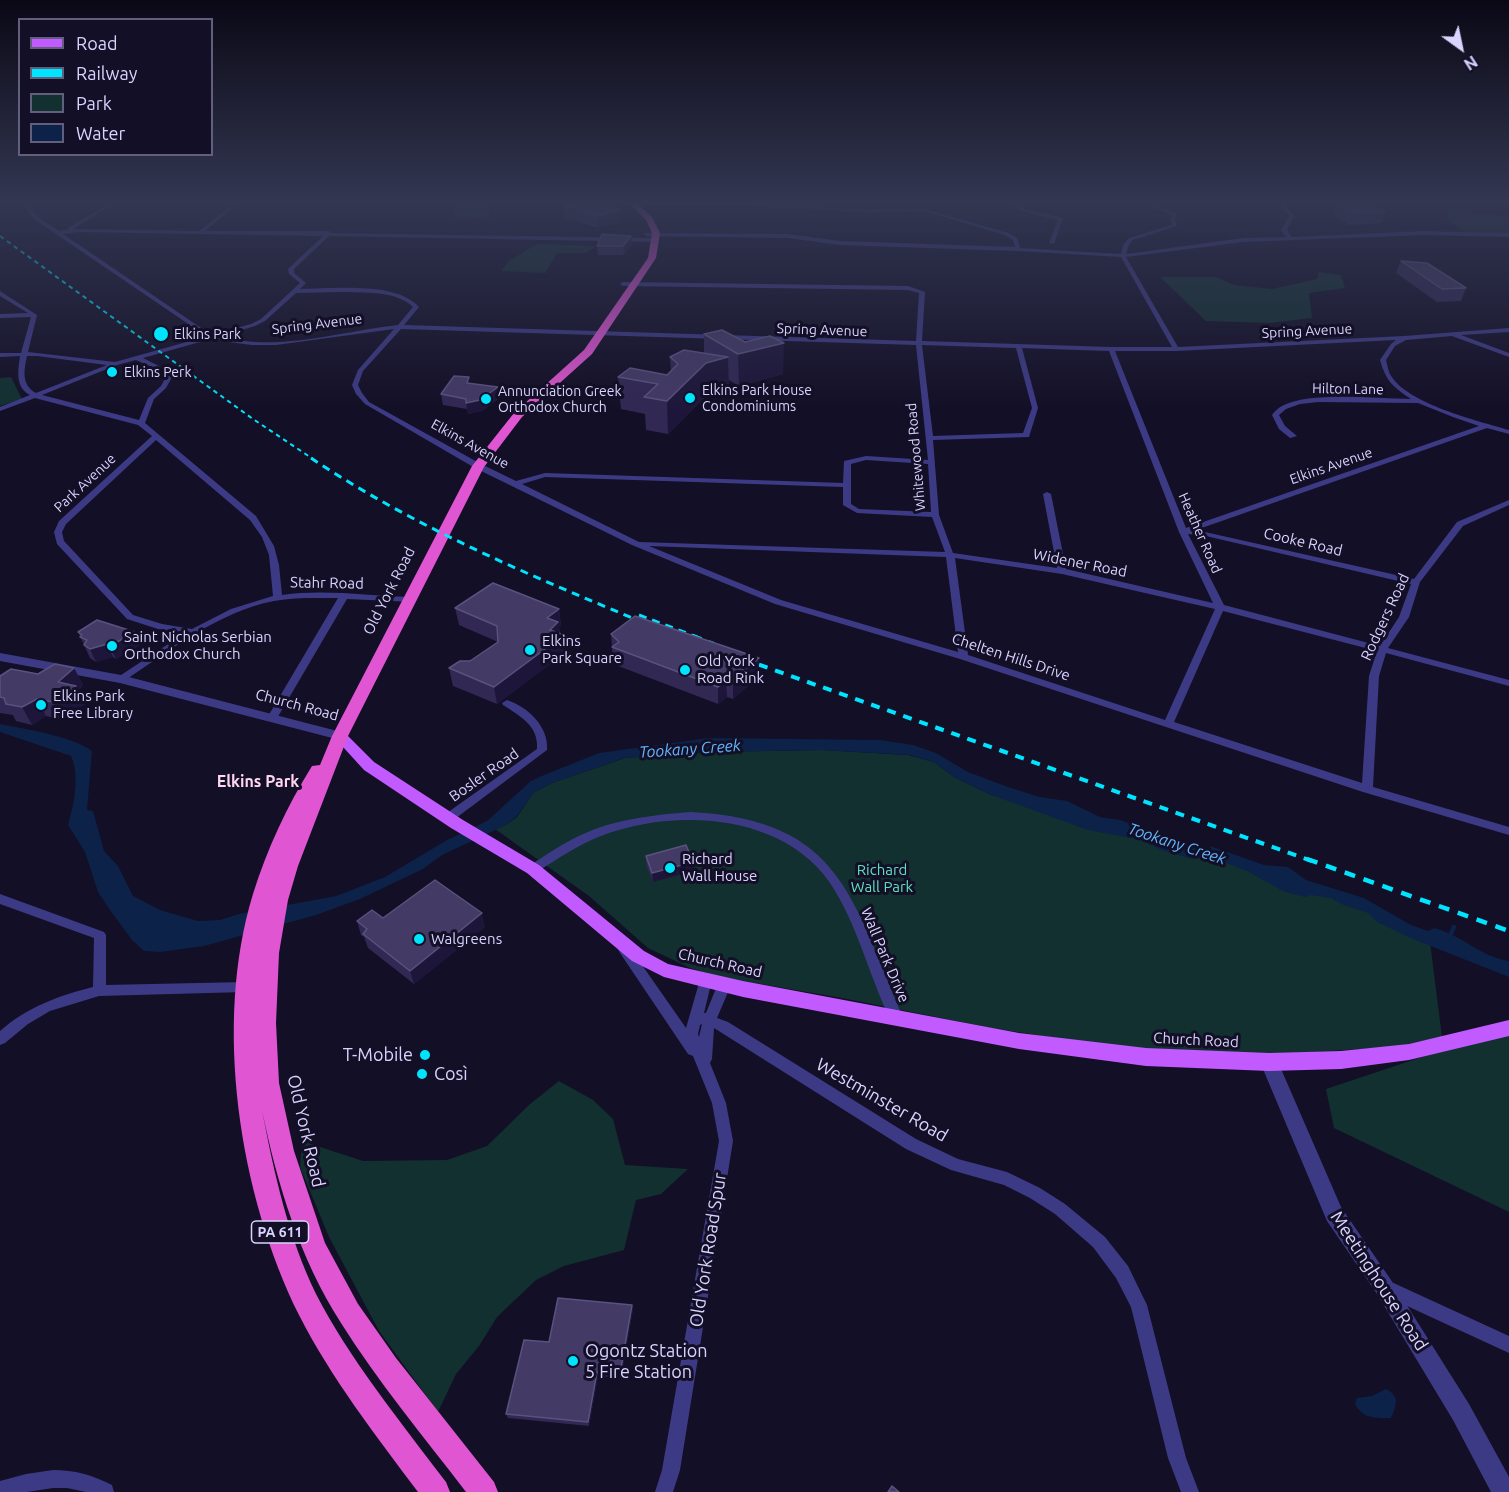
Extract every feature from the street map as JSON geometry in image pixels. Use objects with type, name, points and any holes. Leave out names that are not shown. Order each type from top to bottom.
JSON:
[{"type":"highway","name":"Old York Road","points":[[595,335],[631,273]]},
{"type":"highway","name":"Old York Road","points":[[436,1492],[366,1398],[305,1299],[288,1256],[258,1164],[246,1068],[245,987],[264,929],[282,836],[309,784],[340,736],[410,600],[478,466],[485,440],[500,421],[595,335],[643,273]]},
{"type":"highway","name":"Old York Road","points":[[264,929],[268,1083],[282,1150],[301,1213],[316,1251],[349,1313],[400,1385],[484,1492]]},
{"type":"main road","name":"Church Road","points":[[340,736],[369,766],[453,821],[533,869],[638,956],[664,970],[715,983],[1020,1041],[1146,1057],[1269,1062],[1341,1060],[1409,1052],[1509,1028]]},
{"type":"street","name":"Spring Avenue","points":[[117,273],[205,333],[215,337],[252,342],[284,342],[399,327],[1111,350],[1404,338],[1509,330]]},
{"type":"street","points":[[0,409],[116,364],[215,337],[262,320],[303,283],[291,273]]},
{"type":"street","points":[[1132,273],[1176,349]]},
{"type":"street","points":[[623,284],[636,284]]},
{"type":"street","name":"Whitewood Road","points":[[636,284],[919,290],[923,294],[918,345],[932,462],[935,516],[950,555],[963,657]]},
{"type":"street","name":"Elkins Avenue","points":[[296,291],[383,293],[401,296],[411,301],[416,307],[360,371],[355,385],[359,394],[367,403],[514,484],[545,475],[847,484]]},
{"type":"street","points":[[0,293],[34,315]]},
{"type":"street","points":[[0,316],[34,315]]},
{"type":"street","points":[[34,315],[21,381],[25,389],[38,396],[141,423],[253,518],[267,535],[274,555],[278,598]]},
{"type":"street","points":[[1450,334],[1509,355]]},
{"type":"street","points":[[1404,338],[1386,353],[1384,367],[1393,382],[1418,401],[1509,432]]},
{"type":"street","points":[[929,438],[1026,435],[1035,408],[1019,347]]},
{"type":"street","name":"Heather Road","points":[[1111,350],[1183,532],[1220,607]]},
{"type":"street","points":[[0,356],[25,355],[116,364]]},
{"type":"street","points":[[100,361],[137,358],[163,370],[169,377],[164,387],[151,398],[141,423]]},
{"type":"street","name":"Hilton Lane","points":[[1293,436],[1282,427],[1275,415],[1279,408],[1290,403],[1312,400],[1418,401]]},
{"type":"street","name":"Elkins Avenue","points":[[1183,532],[1488,425]]},
{"type":"street","name":"Park Avenue","points":[[156,436],[62,523],[58,532],[60,542],[130,617],[161,627],[194,632]]},
{"type":"street","points":[[932,462],[866,458],[847,463],[847,505],[857,511],[935,516]]},
{"type":"street","name":"Chelten Hills Drive","points":[[514,484],[635,543],[778,602],[963,657],[1367,789],[1509,831]]},
{"type":"street","points":[[1047,494],[1062,571]]},
{"type":"street","name":"Rodgers Road","points":[[1367,789],[1374,676],[1382,650],[1404,617],[1416,582],[1460,524],[1509,502]]},
{"type":"street","name":"Cooke Road","points":[[1183,532],[1206,534],[1416,582]]},
{"type":"street","name":"Widener Road","points":[[635,543],[950,555],[1062,571],[1220,607],[1509,683]]},
{"type":"street","name":"Stahr Road","points":[[121,679],[194,632],[245,607],[278,598],[410,600]]},
{"type":"street","points":[[272,718],[343,598]]},
{"type":"street","points":[[1168,724],[1220,607]]},
{"type":"street","name":"Church Road","points":[[0,657],[121,679],[340,736]]},
{"type":"street","name":"Bosler Road","points":[[453,821],[542,750],[544,740],[537,725],[507,703]]},
{"type":"street","name":"Wall Park Drive","points":[[533,869],[565,848],[603,830],[643,821],[704,818],[759,826],[804,849],[822,866],[843,893],[896,1017]]},
{"type":"street","points":[[0,899],[100,935],[99,992]]},
{"type":"street","name":"Old York Road Spur","points":[[615,937],[706,1068],[719,1102],[726,1141],[671,1470],[664,1492]]},
{"type":"street","name":"Old York Road Spur","points":[[706,1068],[701,1021],[715,983]]},
{"type":"street","points":[[0,1038],[36,1010],[56,1001],[99,992],[245,987]]},
{"type":"street","name":"Westminster Road","points":[[701,1021],[723,1026],[911,1143],[956,1165],[1007,1179],[1035,1193],[1060,1209],[1099,1242],[1122,1272],[1139,1305],[1177,1458],[1190,1492]]},
{"type":"street","name":"Meetinghouse Road","points":[[1269,1062],[1334,1214],[1384,1287],[1461,1412],[1504,1492]]},
{"type":"street","points":[[1384,1287],[1509,1345]]},
{"type":"street","points":[[671,1470],[674,1492]]},
{"type":"street","name":"Old York Road Spur","points":[[655,1492],[671,1470]]},
{"type":"street","points":[[0,1490],[33,1480],[68,1478],[105,1492]]},
{"type":"green space","points":[[1319,273],[1341,275],[1345,288],[1309,293],[1312,318],[1270,323],[1206,321],[1160,277],[1216,277],[1234,285],[1272,289],[1317,279]]},
{"type":"green space","points":[[11,377],[22,399],[0,406],[0,378]]},
{"type":"green space","name":"Richard Wall Park","points":[[822,750],[908,755],[934,762],[954,777],[989,794],[1208,856],[1367,910],[1430,942],[1442,1037],[1394,1047],[1278,1054],[1112,1047],[986,1027],[842,998],[720,977],[690,968],[648,948],[589,896],[495,829],[517,817],[533,793],[552,783],[625,758],[708,752]]},
{"type":"green space","points":[[1509,1028],[1509,1212],[1334,1128],[1326,1089]]},
{"type":"green space","points":[[559,1081],[593,1100],[613,1119],[625,1165],[688,1169],[661,1194],[636,1200],[624,1250],[564,1266],[536,1280],[497,1317],[479,1346],[456,1374],[438,1412],[379,1331],[329,1237],[300,1167],[302,1141],[363,1161],[447,1160],[487,1146],[530,1104]]},
{"type":"water","name":"Tookany Creek","points":[[0,724],[61,737],[92,751],[87,810],[93,811],[104,851],[118,866],[133,896],[160,910],[198,921],[220,920],[239,914],[336,896],[385,877],[447,840],[487,821],[531,781],[599,753],[708,738],[880,740],[913,745],[936,753],[968,772],[1040,797],[1067,801],[1100,817],[1120,820],[1211,851],[1210,846],[1264,865],[1288,867],[1306,880],[1364,898],[1411,925],[1428,931],[1434,928],[1444,931],[1489,955],[1509,961],[1509,977],[1413,939],[1377,922],[1368,913],[1341,904],[1331,898],[1311,895],[1305,897],[1285,892],[1247,871],[1226,863],[1201,857],[1192,859],[1161,850],[1141,840],[1088,830],[989,794],[954,777],[934,762],[910,755],[822,750],[708,752],[625,758],[552,783],[533,793],[517,816],[506,825],[442,855],[423,869],[360,899],[316,915],[204,946],[160,952],[144,951],[132,940],[98,892],[85,852],[68,825],[76,781],[71,756],[0,732]]},
{"type":"water","points":[[1386,1389],[1394,1395],[1396,1401],[1391,1418],[1375,1418],[1366,1415],[1355,1404],[1357,1398],[1372,1396]]},
{"type":"building","points":[[1418,273],[1442,273],[1466,288],[1442,289]]},
{"type":"building","points":[[722,330],[745,342],[770,336],[784,343],[738,354],[704,334]]},
{"type":"building","points":[[684,350],[728,357],[706,363],[667,401],[644,397],[658,384],[618,377],[630,368],[667,375],[678,364],[670,357]]},
{"type":"building","points":[[454,376],[469,377],[467,383],[498,387],[480,400],[466,403],[466,399],[441,394]]},
{"type":"building","points":[[493,583],[559,609],[547,618],[558,622],[550,630],[564,635],[494,687],[449,668],[460,661],[470,661],[498,642],[497,626],[455,608]]},
{"type":"building","points":[[635,616],[759,658],[733,682],[726,680],[718,687],[612,647],[619,642],[611,634]]},
{"type":"building","points":[[97,620],[135,632],[110,646],[107,644],[90,649],[84,645],[87,640],[80,637],[82,635],[78,632]]},
{"type":"building","points":[[55,664],[74,668],[58,682],[76,686],[53,702],[37,699],[22,707],[6,704],[4,698],[0,697],[0,676],[11,669],[38,674]]},
{"type":"building","points":[[686,845],[693,862],[652,873],[646,856]]},
{"type":"building","name":"Walgreens","points":[[435,880],[482,913],[410,971],[363,934],[367,929],[357,921],[372,910],[383,918]]},
{"type":"building","name":"Ogontz Station 5 Fire Station","points":[[558,1298],[632,1305],[620,1374],[597,1372],[588,1422],[506,1414],[524,1340],[549,1342]]},
{"type":"building","points":[[892,1486],[899,1492],[888,1492]]},
{"type":"waterway","points":[[1450,936],[1454,927]]},
{"type":"railway","points":[[51,273],[253,419],[313,459]]},
{"type":"railway","points":[[311,458],[391,507],[433,529],[517,569],[647,624]]},
{"type":"railway","points":[[639,615],[697,637]]},
{"type":"railway","points":[[693,636],[714,644]]},
{"type":"railway","points":[[743,659],[1312,861]]},
{"type":"railway","points":[[1307,859],[1509,931]]},
{"type":"place","name":"Elkins Park","points":[[161,334]]},
{"type":"place","name":"Elkins Perk","points":[[112,372]]},
{"type":"place","name":"Elkins Park House Condominiums","points":[[690,398]]},
{"type":"place","name":"Annunciation Greek Orthodox Church","points":[[486,399]]},
{"type":"place","name":"Saint Nicholas Serbian Orthodox Church","points":[[112,646]]},
{"type":"place","name":"Elkins Park Square","points":[[530,650]]},
{"type":"place","name":"Old York Road Rink","points":[[685,670]]},
{"type":"place","name":"Elkins Park Free Library","points":[[41,705]]},
{"type":"place","name":"Richard Wall House","points":[[670,868]]},
{"type":"place","name":"Walgreens","points":[[419,939]]},
{"type":"place","name":"T-Mobile","points":[[425,1055]]},
{"type":"place","name":"Così","points":[[422,1074]]},
{"type":"place","name":"Ogontz Station 5 Fire Station","points":[[573,1361]]},
{"type":"district","name":"Elkins Park","points":[[258,782]]}]
